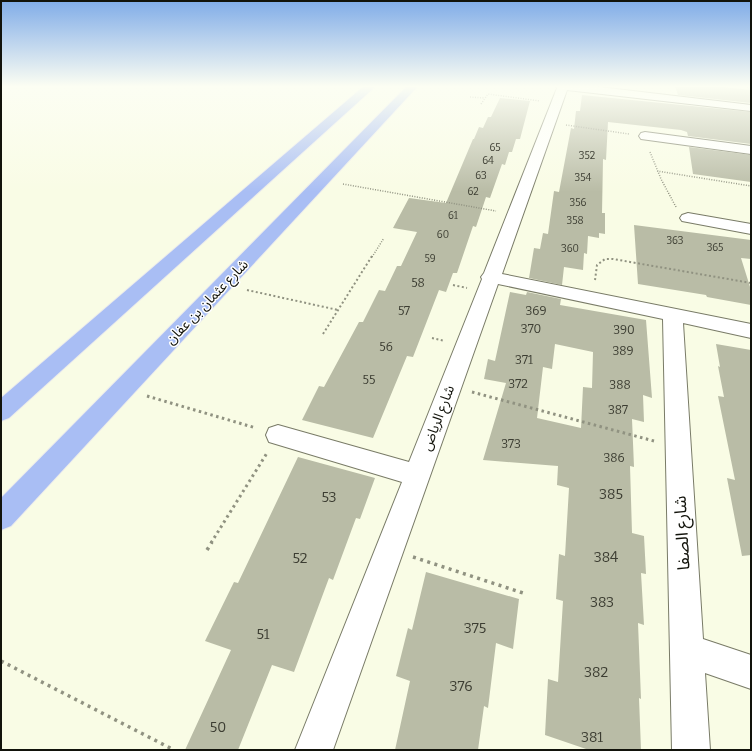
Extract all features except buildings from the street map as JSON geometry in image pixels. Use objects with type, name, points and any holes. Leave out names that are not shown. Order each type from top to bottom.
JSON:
[{"type":"main road","points":[[1,412],[331,121]]},
{"type":"main road","name":"شارع عثمان بن عفان","points":[[1,517],[379,121]]},
{"type":"street","name":"شارع الرياض","points":[[314,750],[550,121]]},
{"type":"street","points":[[645,136],[751,150]]},
{"type":"street","points":[[688,218],[751,229]]},
{"type":"street","points":[[490,278],[751,331]]},
{"type":"street","name":"شارع الصفا","points":[[673,315],[691,750]]},
{"type":"street","points":[[278,435],[416,475]]},
{"type":"street","points":[[687,650],[751,672]]},
{"type":"path","points":[[533,121],[531,126],[548,126],[645,136],[657,171],[674,204],[688,218]]},
{"type":"path","points":[[657,171],[751,186]]},
{"type":"path","points":[[323,180],[514,214]]},
{"type":"path","points":[[323,334],[384,238]]},
{"type":"path","points":[[592,298],[597,265],[605,259],[621,259],[751,283]]},
{"type":"path","points":[[223,285],[338,310]]},
{"type":"path","points":[[450,386],[678,448]]},
{"type":"path","points":[[123,389],[278,435],[207,550]]},
{"type":"path","points":[[389,549],[523,593]]},
{"type":"path","points":[[1,661],[174,750]]}]
